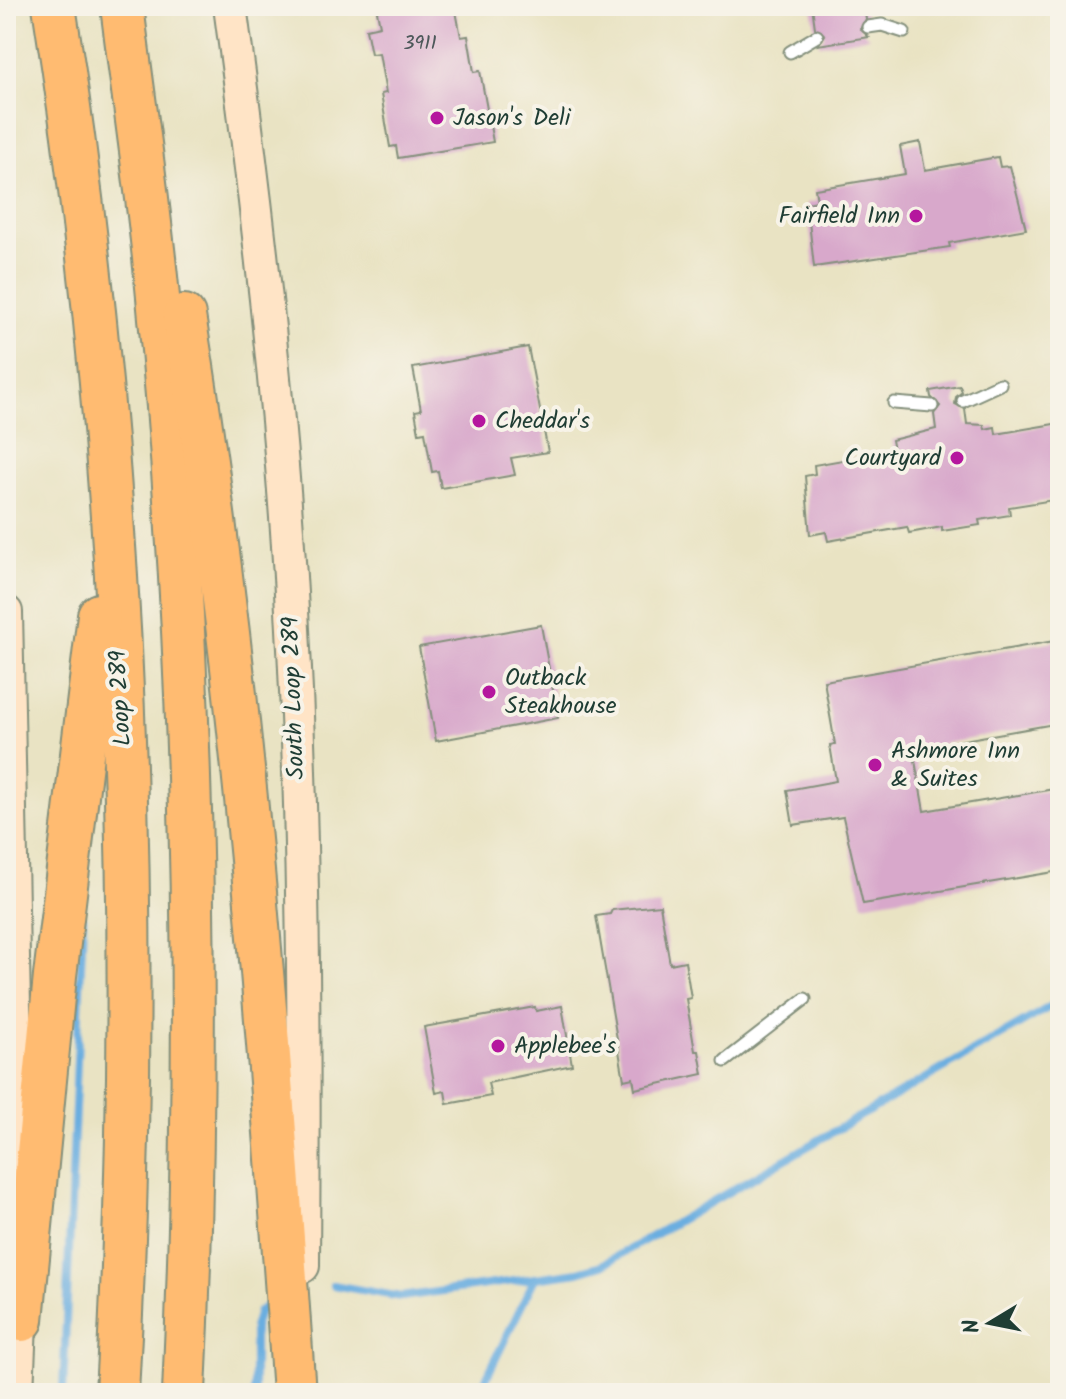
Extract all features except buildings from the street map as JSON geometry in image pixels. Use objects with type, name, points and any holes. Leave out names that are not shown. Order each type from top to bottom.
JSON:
[{"type":"highway","name":"Loop 289","points":[[54,6],[96,343],[112,539],[124,762],[128,1000],[117,1393]]},
{"type":"highway","points":[[122,6],[158,297],[188,732],[194,1094],[184,1393]]},
{"type":"highway","points":[[142,163],[180,291],[214,526],[268,1030],[294,1393]]},
{"type":"highway","points":[[22,1320],[70,839],[90,669],[112,539]]},
{"type":"main road","name":"South Loop 289","points":[[230,6],[262,253],[282,468],[291,617],[303,1024],[303,1265],[294,1393]]},
{"type":"main road","points":[[6,612],[9,972],[22,1320],[17,1393]]},
{"type":"lane","points":[[868,27],[882,25],[904,32]]},
{"type":"lane","points":[[790,52],[817,36]]},
{"type":"lane","points":[[963,401],[1000,384]]},
{"type":"lane","points":[[894,403],[932,406]]},
{"type":"lane","points":[[725,1061],[805,999]]},
{"type":"waterway","points":[[63,1393],[83,918]]},
{"type":"waterway","points":[[333,1285],[401,1297],[578,1272],[602,1265],[1060,1001]]},
{"type":"waterway","points":[[479,1393],[535,1278]]},
{"type":"waterway","points":[[254,1393],[254,1328],[259,1311],[269,1305]]},
{"type":"place","name":"Jason's Deli","points":[[437,118]]},
{"type":"place","name":"Fairfield Inn","points":[[916,216]]},
{"type":"place","name":"Cheddar's","points":[[479,421]]},
{"type":"place","name":"Courtyard","points":[[957,458]]},
{"type":"place","name":"Outback Steakhouse","points":[[489,692]]},
{"type":"place","name":"Ashmore Inn & Suites","points":[[875,765]]},
{"type":"place","name":"Applebee's","points":[[498,1046]]}]
